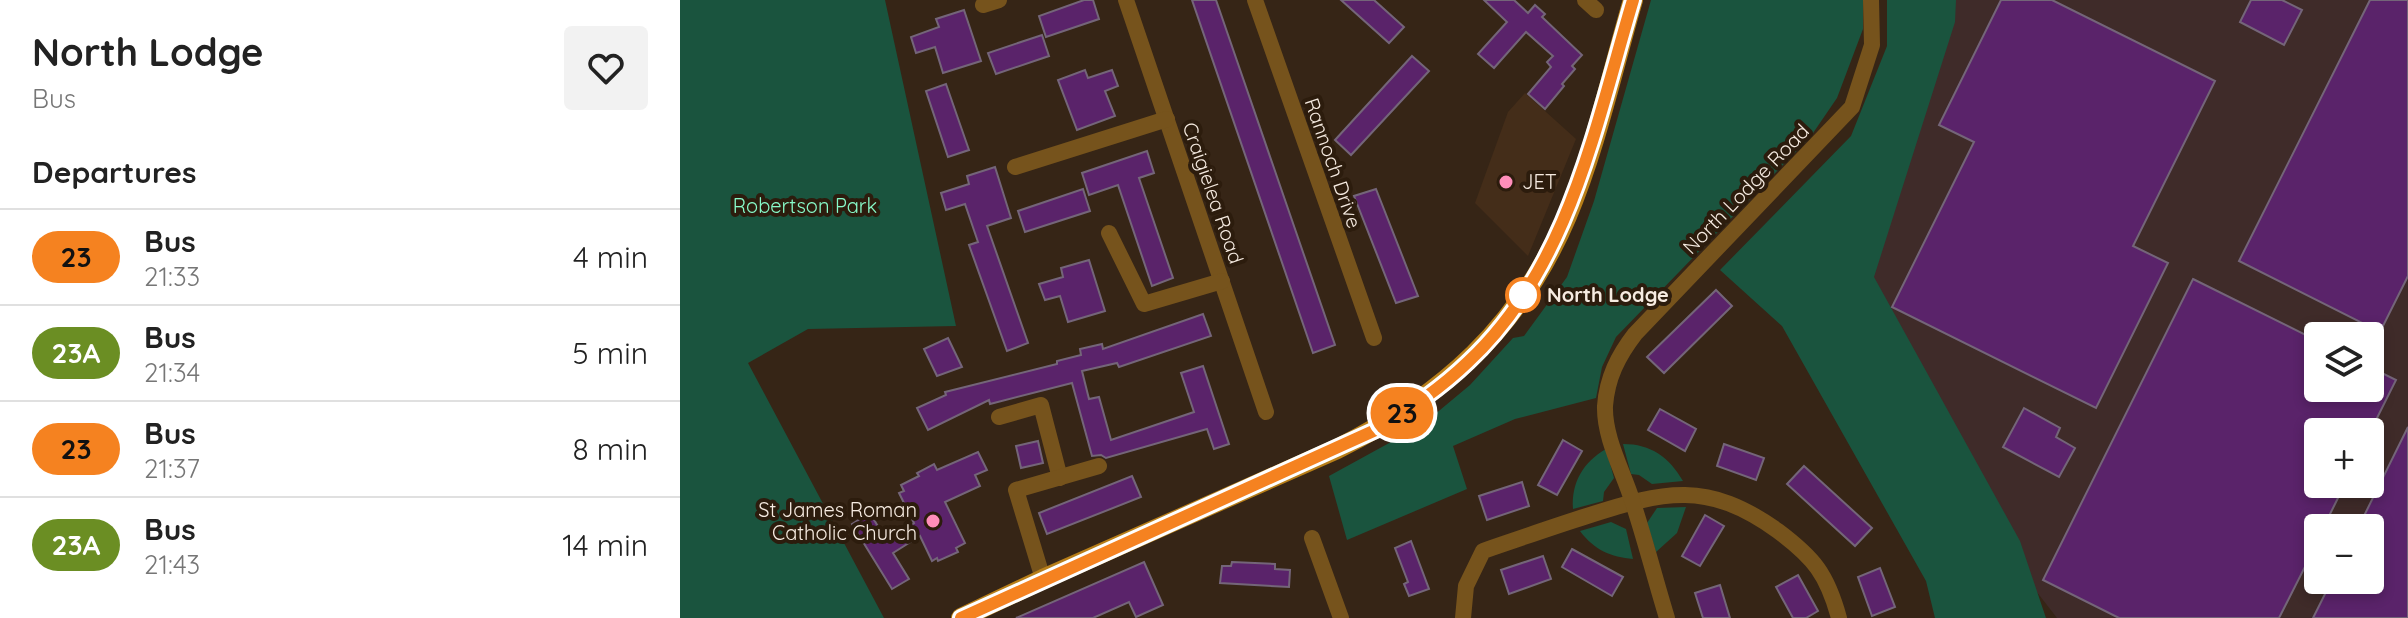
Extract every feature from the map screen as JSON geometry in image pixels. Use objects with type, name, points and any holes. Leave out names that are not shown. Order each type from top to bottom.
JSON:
[{"type":"main road","points":[[961,618],[1380,428],[1434,391],[1469,361],[1507,318],[1557,237],[1581,177],[1633,0]]},
{"type":"street","name":"Craigielea Road","points":[[1126,0],[1266,412]]},
{"type":"street","name":"Rannoch Drive","points":[[1255,0],[1374,338]]},
{"type":"street","name":"North Lodge Road","points":[[1667,618],[1607,429],[1605,406],[1611,377],[1620,354],[1635,334],[1852,107],[1872,45],[1871,0]]},
{"type":"street","name":"Craigielea Road","points":[[1015,167],[1167,119]]},
{"type":"street","name":"Craigielea Road","points":[[1109,233],[1144,304],[1222,281]]},
{"type":"street","points":[[999,417],[1041,405],[1060,478]]},
{"type":"street","points":[[1043,579],[1016,490],[1099,466]]},
{"type":"street","points":[[1463,618],[1466,586],[1483,551],[1632,501],[1674,494],[1697,495],[1749,512],[1798,546],[1820,568],[1832,591],[1839,618]]},
{"type":"street","points":[[1312,538],[1341,618]]},
{"type":"shaded area","points":[[1931,0],[2408,0],[2408,618],[2057,618],[2016,565],[1851,274]]},
{"type":"shaded area","points":[[1525,93],[1576,139],[1528,256],[1475,203],[1508,112]]},
{"type":"green space","name":"Robertson Park","points":[[680,0],[885,0],[956,326],[808,329],[748,363],[884,618],[680,618]]},
{"type":"green space","points":[[1651,0],[1863,0],[1863,29],[1837,98],[1811,136],[1616,337],[1602,367],[1596,398],[1515,419],[1453,446],[1467,489],[1347,540],[1329,476],[1422,425],[1470,385],[1513,338],[1524,336],[1567,277],[1594,201]]},
{"type":"green space","points":[[1887,0],[1956,0],[1955,22],[1874,277],[2020,541],[2046,618],[1935,618],[1926,581],[1782,326],[1720,270],[1851,136],[1887,46]]},
{"type":"green space","points":[[1623,444],[1651,449],[1672,465],[1683,481],[1652,484],[1639,475],[1631,474]]},
{"type":"green space","points":[[1606,449],[1614,478],[1604,492],[1603,501],[1573,509],[1574,490],[1580,474],[1591,460]]},
{"type":"green space","points":[[1686,507],[1677,533],[1656,552],[1647,523],[1657,508]]},
{"type":"green space","points":[[1611,522],[1626,529],[1633,559],[1604,551],[1580,531]]},
{"type":"building","points":[[1084,0],[1093,0],[1099,19],[1046,37],[1039,16]]},
{"type":"building","points":[[1192,0],[1216,0],[1335,345],[1313,353]]},
{"type":"building","points":[[1341,0],[1374,0],[1404,27],[1389,43]]},
{"type":"building","points":[[1484,0],[1514,0],[1528,13],[1535,5],[1545,14],[1542,17],[1582,55],[1572,66],[1575,69],[1562,84],[1564,86],[1545,109],[1528,94],[1551,67],[1547,62],[1553,56],[1526,32],[1494,68],[1478,54],[1507,22]]},
{"type":"building","points":[[2001,0],[2052,0],[2215,81],[2133,246],[2168,263],[2096,408],[1892,307],[1974,142],[1939,125]]},
{"type":"building","points":[[2251,0],[2282,0],[2302,10],[2284,45],[2240,22]]},
{"type":"building","points":[[2370,0],[2408,0],[2408,276],[2384,324],[2360,322],[2239,261]]},
{"type":"building","points":[[964,10],[981,61],[943,73],[935,47],[916,53],[911,37],[939,27],[936,19]]},
{"type":"building","points":[[1042,35],[1049,56],[996,74],[988,53]]},
{"type":"building","points":[[1412,56],[1429,71],[1351,155],[1335,140]]},
{"type":"building","points":[[1085,70],[1088,78],[1112,70],[1118,86],[1105,91],[1115,116],[1077,130],[1058,80]]},
{"type":"building","points":[[946,84],[969,150],[948,157],[926,91]]},
{"type":"building","points":[[1147,151],[1154,173],[1139,178],[1173,278],[1152,286],[1118,185],[1089,195],[1082,173]]},
{"type":"building","points":[[995,167],[1011,218],[987,226],[1028,343],[1007,351],[969,245],[978,242],[965,204],[946,210],[941,193],[969,184],[967,176]]},
{"type":"building","points":[[1083,189],[1090,211],[1025,232],[1018,211]]},
{"type":"building","points":[[1376,189],[1418,296],[1396,303],[1354,196]]},
{"type":"building","points":[[1089,260],[1105,311],[1068,322],[1060,296],[1045,300],[1039,284],[1063,277],[1061,268]]},
{"type":"building","points":[[2193,279],[2304,334],[2304,402],[2384,402],[2384,374],[2396,380],[2377,418],[2304,418],[2304,498],[2338,498],[2330,514],[2304,514],[2304,569],[2279,618],[2119,618],[2043,580]]},
{"type":"building","points":[[1716,290],[1732,306],[1664,373],[1647,357]]},
{"type":"building","points":[[1203,314],[1211,336],[1119,367],[1117,363],[1082,371],[1089,399],[1099,397],[1111,440],[1194,412],[1181,373],[1203,366],[1229,444],[1214,449],[1207,429],[1106,458],[1092,456],[1072,383],[990,404],[989,400],[928,430],[917,408],[946,395],[945,392],[1057,364],[1057,361],[1081,355],[1080,349],[1102,344],[1103,349]]},
{"type":"building","points":[[948,338],[962,367],[937,376],[924,349]]},
{"type":"building","points":[[2024,408],[2060,428],[2056,437],[2075,448],[2059,477],[2003,447]]},
{"type":"building","points":[[1660,409],[1696,429],[1685,451],[1648,430]]},
{"type":"building","points":[[2408,427],[2408,618],[2313,618],[2325,594],[2384,594],[2384,514],[2365,514],[2373,498],[2384,498],[2384,475]]},
{"type":"building","points":[[1563,440],[1582,451],[1557,495],[1538,485]]},
{"type":"building","points":[[1038,441],[1043,463],[1021,468],[1016,446]]},
{"type":"building","points":[[1724,444],[1764,458],[1756,480],[1717,466]]},
{"type":"building","points":[[978,452],[987,470],[975,475],[980,486],[945,502],[965,543],[956,548],[958,552],[938,561],[937,558],[932,561],[920,536],[893,553],[909,579],[892,589],[852,524],[870,513],[886,540],[914,523],[899,493],[904,491],[901,485],[934,464],[937,470]]},
{"type":"building","points":[[1804,466],[1872,528],[1855,546],[1787,484]]},
{"type":"building","points":[[1132,476],[1141,497],[1047,534],[1039,513]]},
{"type":"building","points":[[1522,482],[1529,506],[1487,520],[1479,496]]},
{"type":"building","points":[[1705,515],[1724,526],[1700,566],[1682,556]]},
{"type":"building","points":[[1411,541],[1429,589],[1409,596],[1404,584],[1408,582],[1395,548]]},
{"type":"building","points":[[1572,549],[1623,577],[1612,596],[1562,567]]},
{"type":"building","points":[[1543,556],[1551,579],[1509,594],[1501,570]]},
{"type":"building","points":[[1144,562],[1163,605],[1136,617],[1129,602],[1093,618],[1016,618]]},
{"type":"building","points":[[1232,562],[1275,564],[1275,569],[1290,570],[1289,587],[1220,583],[1222,566],[1231,566]]},
{"type":"building","points":[[1880,568],[1895,607],[1872,616],[1858,577]]},
{"type":"building","points":[[1798,575],[1818,611],[1806,618],[1793,618],[1776,587]]},
{"type":"building","points":[[1720,585],[1730,618],[1703,618],[1695,593]]},
{"type":"bus line","name":"23","points":[[961,618],[1380,428],[1434,391],[1469,361],[1507,318],[1533,280],[1568,213],[1633,0]]},
{"type":"place","name":"JET","points":[[1506,182]]},
{"type":"place","name":"North Lodge","points":[[1523,295]]},
{"type":"place","name":"St James Roman Catholic Church","points":[[933,521]]}]
